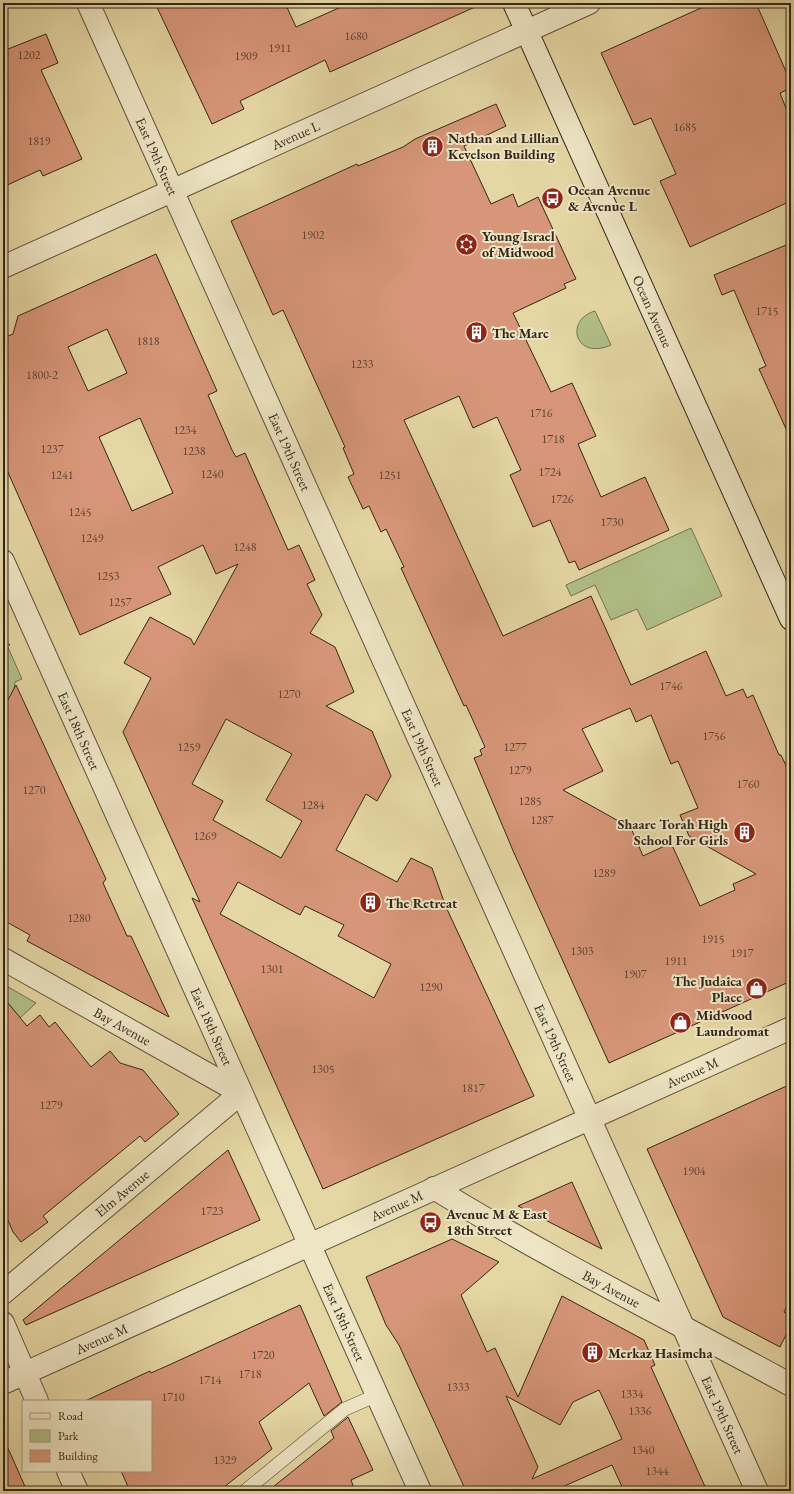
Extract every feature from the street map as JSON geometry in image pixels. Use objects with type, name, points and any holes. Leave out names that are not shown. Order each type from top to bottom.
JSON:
[{"type":"street","name":"East 19th Street","points":[[88,3],[757,1491]]},
{"type":"street","name":"Ocean Avenue","points":[[514,3],[791,619]]},
{"type":"street","name":"Avenue L","points":[[3,267],[526,30],[589,3]]},
{"type":"street","name":"East 18th Street","points":[[3,561],[420,1491]]},
{"type":"street","name":"Bay Avenue","points":[[3,959],[241,1093]]},
{"type":"street","name":"Avenue M","points":[[3,1383],[791,1028]]},
{"type":"street","name":"Elm Avenue","points":[[3,1293],[241,1093]]},
{"type":"street","name":"Bay Avenue","points":[[434,1188],[492,1222],[683,1328],[791,1385]]},
{"type":"street","points":[[3,1323],[37,1400]]},
{"type":"street","points":[[68,1472],[77,1491]]},
{"type":"lane","points":[[245,1491],[345,1409],[377,1395]]},
{"type":"path","points":[[3,647],[11,644]]},
{"type":"green space","points":[[595,311],[611,345],[599,349],[589,348],[582,344],[578,337],[577,330],[579,322],[585,316]]},
{"type":"green space","points":[[691,528],[722,596],[647,630],[637,609],[611,620],[595,585],[571,596],[566,585]]},
{"type":"green space","points":[[3,636],[22,679],[15,682],[14,689],[3,709]]},
{"type":"green space","points":[[3,984],[36,1003],[20,1018],[3,997]]},
{"type":"building","points":[[155,3],[285,3],[296,27],[350,3],[484,3],[330,72],[325,60],[240,101],[244,109],[212,124]]},
{"type":"building","points":[[712,3],[756,3],[791,83],[791,88],[780,93],[791,121],[791,201],[690,247],[660,181],[676,174],[651,118],[634,125],[601,53]]},
{"type":"building","points":[[46,34],[58,63],[41,70],[82,159],[43,176],[40,170],[3,187],[3,51]]},
{"type":"building","points":[[496,104],[506,126],[464,146],[491,204],[513,194],[518,207],[538,197],[576,279],[564,284],[566,288],[513,313],[551,392],[572,383],[596,436],[578,444],[601,497],[645,477],[669,530],[579,570],[575,561],[569,563],[550,520],[533,527],[510,475],[521,470],[497,417],[473,428],[459,396],[404,420],[503,636],[591,596],[631,685],[706,651],[726,696],[743,689],[747,698],[753,695],[779,755],[781,755],[791,776],[791,981],[609,1063],[514,853],[474,758],[482,755],[480,750],[485,747],[466,705],[464,706],[401,568],[404,567],[386,529],[381,532],[369,506],[363,509],[348,477],[354,474],[343,448],[345,447],[283,310],[273,315],[231,221],[357,164],[358,166],[403,147],[415,139]],"holes":[[[630,708],[636,722],[651,715],[671,764],[678,761],[698,808],[680,815],[689,836],[756,874],[733,884],[735,890],[700,906],[671,843],[643,856],[631,828],[563,790],[603,771],[582,729]]]},
{"type":"building","points":[[791,243],[791,440],[759,369],[766,366],[734,290],[722,295],[714,275]]},
{"type":"building","points":[[156,254],[217,391],[208,395],[232,450],[236,457],[245,453],[288,550],[299,545],[315,580],[307,584],[322,615],[310,633],[335,647],[354,692],[326,706],[372,731],[391,776],[377,801],[366,794],[336,850],[397,882],[411,858],[432,868],[446,907],[534,1096],[323,1189],[192,898],[200,902],[123,732],[151,678],[124,663],[150,617],[191,639],[194,645],[238,564],[216,574],[203,545],[158,567],[171,594],[80,635],[3,461],[3,338],[13,334],[18,316]],"holes":[[[107,329],[127,373],[88,391],[68,347]],[[140,418],[173,493],[132,511],[99,437]],[[226,719],[292,754],[266,800],[302,821],[281,858],[213,820],[223,801],[192,784]],[[238,882],[300,915],[305,906],[344,925],[338,936],[391,964],[374,998],[220,914]]]},
{"type":"building","points":[[16,685],[106,879],[103,883],[127,936],[131,936],[169,1017],[27,941],[30,935],[3,920],[3,709]]},
{"type":"building","points":[[3,997],[27,1026],[40,1015],[49,1027],[55,1022],[91,1067],[110,1051],[120,1063],[143,1070],[179,1114],[145,1142],[140,1136],[43,1216],[48,1222],[21,1242],[13,1232],[3,1209]]},
{"type":"building","points":[[791,1084],[791,1299],[784,1312],[791,1316],[791,1325],[780,1347],[723,1317],[647,1149]]},
{"type":"building","points":[[228,1150],[260,1220],[26,1325],[23,1320]]},
{"type":"building","points":[[572,1182],[602,1249],[518,1206]]},
{"type":"building","points":[[452,1239],[499,1262],[461,1295],[487,1352],[495,1348],[518,1397],[562,1296],[644,1340],[655,1365],[651,1367],[707,1491],[624,1491],[612,1465],[553,1491],[466,1491],[399,1345],[386,1325],[366,1277]],"holes":[[[599,1390],[622,1439],[532,1479],[538,1467],[506,1396],[560,1425],[573,1402]]]},
{"type":"building","points":[[300,1305],[342,1402],[324,1416],[309,1383],[259,1422],[272,1449],[219,1491],[130,1491],[121,1472],[152,1472],[152,1400],[87,1400],[150,1371],[151,1373]]},
{"type":"building","points":[[348,1417],[373,1470],[351,1480],[355,1491],[268,1491],[334,1438],[331,1431]]},
{"type":"building","points":[[3,1437],[27,1491],[3,1491]]},
{"type":"place","name":"Nathan and Lillian Kevelson Building","points":[[432,146]]},
{"type":"place","name":"Ocean Avenue & Avenue L","points":[[553,198]]},
{"type":"place","name":"Young Israel of Midwood","points":[[467,244]]},
{"type":"place","name":"The Marc","points":[[476,333]]},
{"type":"place","name":"Shaare Torah High School For Girls","points":[[744,832]]},
{"type":"place","name":"The Retreat","points":[[371,903]]},
{"type":"place","name":"The Judaica Place","points":[[757,989]]},
{"type":"place","name":"Midwood Laundromat","points":[[681,1023]]},
{"type":"place","name":"Avenue M & East 18th Street","points":[[431,1222]]},
{"type":"place","name":"Merkaz Hasimcha","points":[[593,1353]]}]
